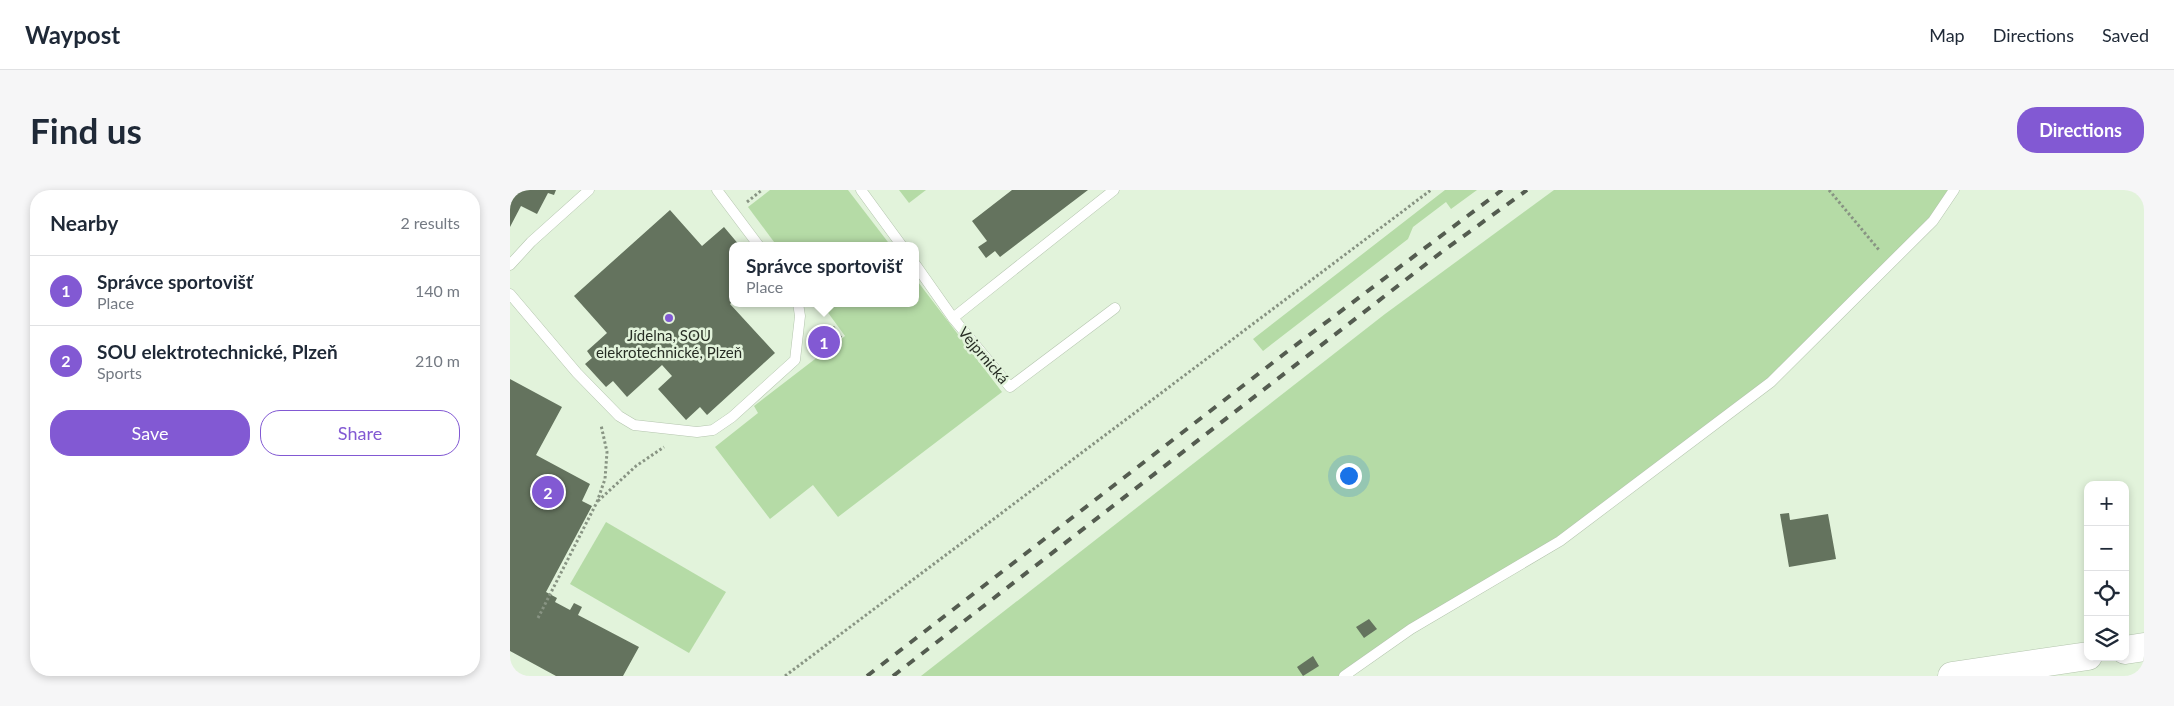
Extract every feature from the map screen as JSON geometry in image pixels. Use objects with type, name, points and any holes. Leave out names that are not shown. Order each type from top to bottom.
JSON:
[{"type":"main road","points":[[2129,649],[2144,647]]},
{"type":"main road","points":[[1952,676],[2084,657]]},
{"type":"lane","points":[[510,265],[531,242],[589,190]]},
{"type":"lane","points":[[717,190],[756,242]]},
{"type":"lane","points":[[860,190],[899,242]]},
{"type":"lane","points":[[953,318],[1114,190]]},
{"type":"lane","points":[[1344,676],[1411,629],[1560,541],[1771,382],[1933,221],[1954,190]]},
{"type":"lane","name":"Vejprnická","points":[[919,270],[953,318],[1010,387],[1115,308]]},
{"type":"lane","points":[[510,294],[572,367],[619,416],[634,425],[697,432],[713,430],[732,417],[795,360],[800,316],[799,307]]},
{"type":"path","points":[[785,676],[1431,190]]},
{"type":"path","points":[[1829,190],[1890,264]]},
{"type":"path","points":[[538,618],[597,502],[605,479],[607,452],[601,423]]},
{"type":"path","points":[[597,502],[636,466],[667,445],[697,432]]},
{"type":"green space","points":[[770,190],[848,190],[888,242],[774,242],[748,207]]},
{"type":"green space","points":[[899,190],[926,190],[909,203]]},
{"type":"green space","points":[[1445,190],[1477,190],[1451,209],[1446,202],[1413,227],[1408,239],[1263,351],[1253,339]]},
{"type":"green space","points":[[1554,190],[1954,190],[1933,221],[1771,382],[1560,541],[1344,676],[921,676],[1385,314]]},
{"type":"green space","points":[[919,283],[1002,392],[838,517],[813,485],[770,519],[715,447],[758,413],[754,406],[845,336],[824,307],[919,307]]},
{"type":"green space","points":[[606,522],[726,592],[689,653],[570,584]]},
{"type":"building","points":[[510,190],[556,190],[554,195],[548,193],[537,214],[521,206],[510,227]]},
{"type":"building","points":[[1012,190],[1088,190],[1000,257],[995,251],[986,258],[978,247],[987,241],[972,221]]},
{"type":"building","name":"Jídelna, SOU elekrotechnické, Plzeň","points":[[670,210],[702,246],[724,227],[737,242],[729,242],[729,307],[733,307],[775,353],[707,415],[700,407],[686,420],[658,389],[672,376],[662,365],[627,397],[613,381],[606,387],[585,364],[592,358],[587,351],[607,333],[574,296]]},
{"type":"building","points":[[834,326],[842,337],[815,357],[807,347]]},
{"type":"building","points":[[510,379],[562,407],[536,455],[590,484],[582,501],[592,506],[546,592],[557,598],[555,602],[570,610],[574,603],[582,607],[578,615],[639,647],[623,676],[556,676],[510,651]]},
{"type":"building","points":[[1789,513],[1790,520],[1828,514],[1836,559],[1789,567],[1780,514]]},
{"type":"building","points":[[1369,619],[1377,629],[1364,638],[1356,627]]},
{"type":"building","points":[[1313,656],[1319,666],[1303,676],[1297,667]]},
{"type":"railway","points":[[867,676],[1284,354],[1502,190]]},
{"type":"railway","points":[[893,676],[1443,251],[1527,190]]},
{"type":"place","name":"Jídelna, SOU elekrotechnické, Plzeň","points":[[669,318]]},
{"type":"place","name":"Správce sportovišť","points":[[824,342]]},
{"type":"place","name":"SOU elektrotechnické, Plzeň","points":[[548,492]]}]
